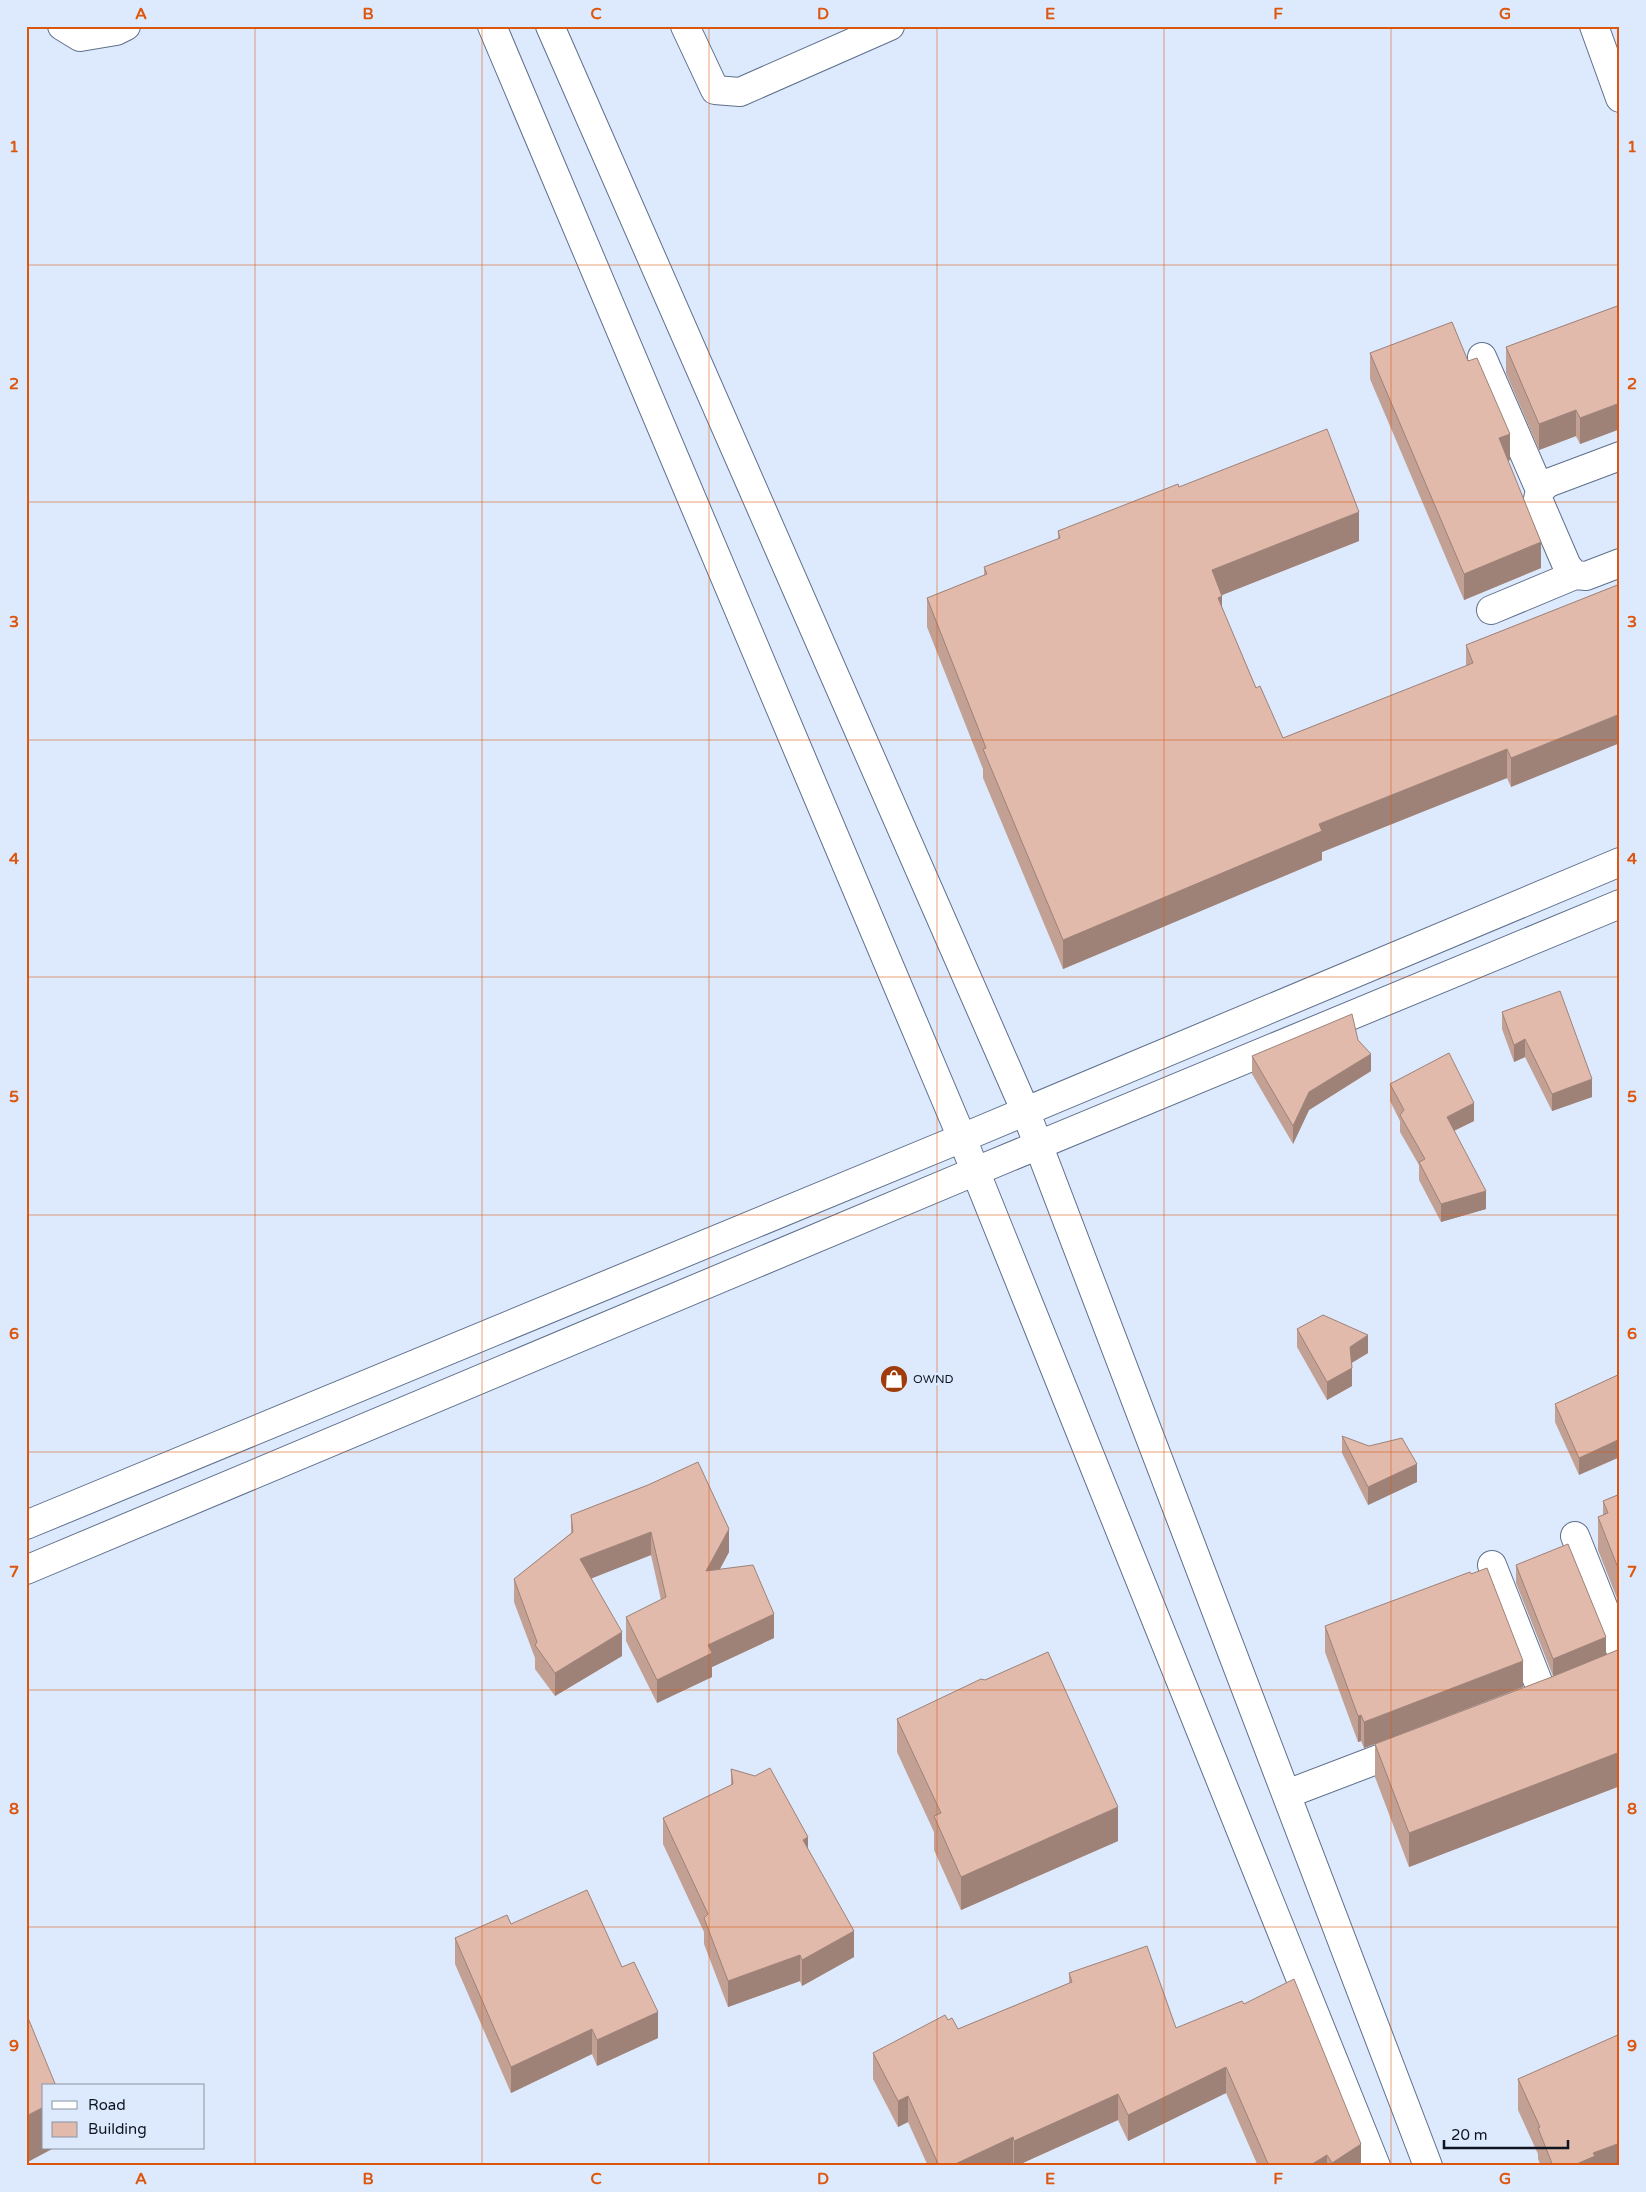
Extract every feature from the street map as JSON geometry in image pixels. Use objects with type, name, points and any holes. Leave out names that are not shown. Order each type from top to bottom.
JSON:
[{"type":"street","points":[[62,26],[80,37],[116,31],[126,26]]},
{"type":"street","points":[[550,26],[1025,1110],[1428,2166]]},
{"type":"street","points":[[685,26],[715,90],[740,92],[890,26]]},
{"type":"street","points":[[1594,26],[1619,90]]},
{"type":"street","points":[[501,29],[976,1172],[1376,2166]]},
{"type":"street","points":[[1482,357],[1540,490],[1538,499],[1567,566],[1574,575]]},
{"type":"street","points":[[1540,490],[1548,483],[1620,456]]},
{"type":"street","points":[[1491,610],[1574,575],[1586,576],[1620,563]]},
{"type":"street","points":[[26,1525],[962,1138],[1620,862]]},
{"type":"street","points":[[26,1570],[1620,904]]},
{"type":"street","points":[[1575,1536],[1618,1661]]},
{"type":"street","points":[[1492,1565],[1544,1696]]},
{"type":"street","points":[[1516,1707],[1570,1686]]},
{"type":"street","points":[[1287,1794],[1434,1738]]},
{"type":"building","points":[[1620,305],[1620,403],[1580,418],[1576,410],[1539,424],[1506,347]]},
{"type":"building","points":[[1452,322],[1468,361],[1477,358],[1510,434],[1499,438],[1541,542],[1464,574],[1370,353]]},
{"type":"building","points":[[1327,429],[1359,512],[1212,570],[1222,596],[1218,598],[1256,688],[1260,686],[1283,738],[1473,663],[1466,645],[1620,584],[1620,714],[1511,758],[1507,749],[1319,824],[1322,831],[1063,940],[983,749],[986,748],[927,598],[987,574],[984,567],[1060,538],[1058,531],[1178,484],[1179,487]]},
{"type":"building","points":[[1560,991],[1592,1079],[1552,1094],[1525,1039],[1514,1045],[1502,1012]]},
{"type":"building","points":[[1352,1014],[1358,1040],[1371,1054],[1309,1092],[1293,1126],[1252,1056]]},
{"type":"building","points":[[1449,1053],[1474,1103],[1447,1117],[1486,1191],[1441,1204],[1419,1162],[1425,1159],[1400,1115],[1404,1110],[1390,1084]]},
{"type":"building","points":[[1323,1315],[1368,1335],[1350,1347],[1352,1368],[1327,1382],[1297,1329]]},
{"type":"building","points":[[1620,1374],[1620,1439],[1579,1458],[1555,1404]]},
{"type":"building","points":[[1342,1436],[1369,1446],[1402,1438],[1417,1464],[1368,1487]]},
{"type":"building","points":[[698,1462],[729,1529],[706,1571],[753,1565],[774,1614],[708,1645],[712,1653],[657,1680],[626,1617],[666,1597],[651,1532],[580,1559],[622,1632],[555,1673],[535,1645],[537,1642],[514,1579],[573,1532],[571,1515],[648,1485]]},
{"type":"building","points":[[1620,1494],[1620,1573],[1598,1517],[1608,1513],[1603,1501]]},
{"type":"building","points":[[1568,1544],[1606,1637],[1553,1659],[1516,1565]]},
{"type":"building","points":[[1487,1568],[1523,1661],[1364,1722],[1361,1715],[1358,1716],[1325,1626],[1470,1572],[1471,1574]]},
{"type":"building","points":[[1620,1649],[1620,1752],[1409,1833],[1375,1744]]},
{"type":"building","points":[[1048,1652],[1118,1807],[961,1877],[934,1816],[941,1813],[897,1719],[981,1679],[985,1680]]},
{"type":"building","points":[[770,1768],[808,1837],[803,1840],[854,1931],[802,1960],[800,1955],[728,1981],[704,1918],[708,1914],[663,1818],[733,1784],[731,1769],[755,1776]]},
{"type":"building","points":[[587,1890],[622,1967],[634,1962],[658,2012],[597,2040],[592,2029],[511,2067],[455,1938],[507,1915],[511,1924]]},
{"type":"building","points":[[1147,1946],[1176,2028],[1242,2001],[1244,2004],[1294,1979],[1361,2144],[1332,2163],[1327,2155],[1309,2166],[1269,2166],[1226,2067],[1128,2115],[1118,2094],[1014,2141],[1013,2137],[951,2166],[939,2166],[908,2096],[898,2101],[873,2053],[945,2015],[948,2020],[952,2018],[958,2029],[1072,1982],[1069,1973]]},
{"type":"building","points":[[26,2013],[55,2084],[42,2084],[42,2108],[26,2116]]},
{"type":"building","points":[[1620,2034],[1620,2143],[1593,2153],[1595,2156],[1572,2166],[1553,2166],[1538,2128],[1540,2127],[1518,2079]]},
{"type":"place","name":"OWND","points":[[894,1379]]}]
